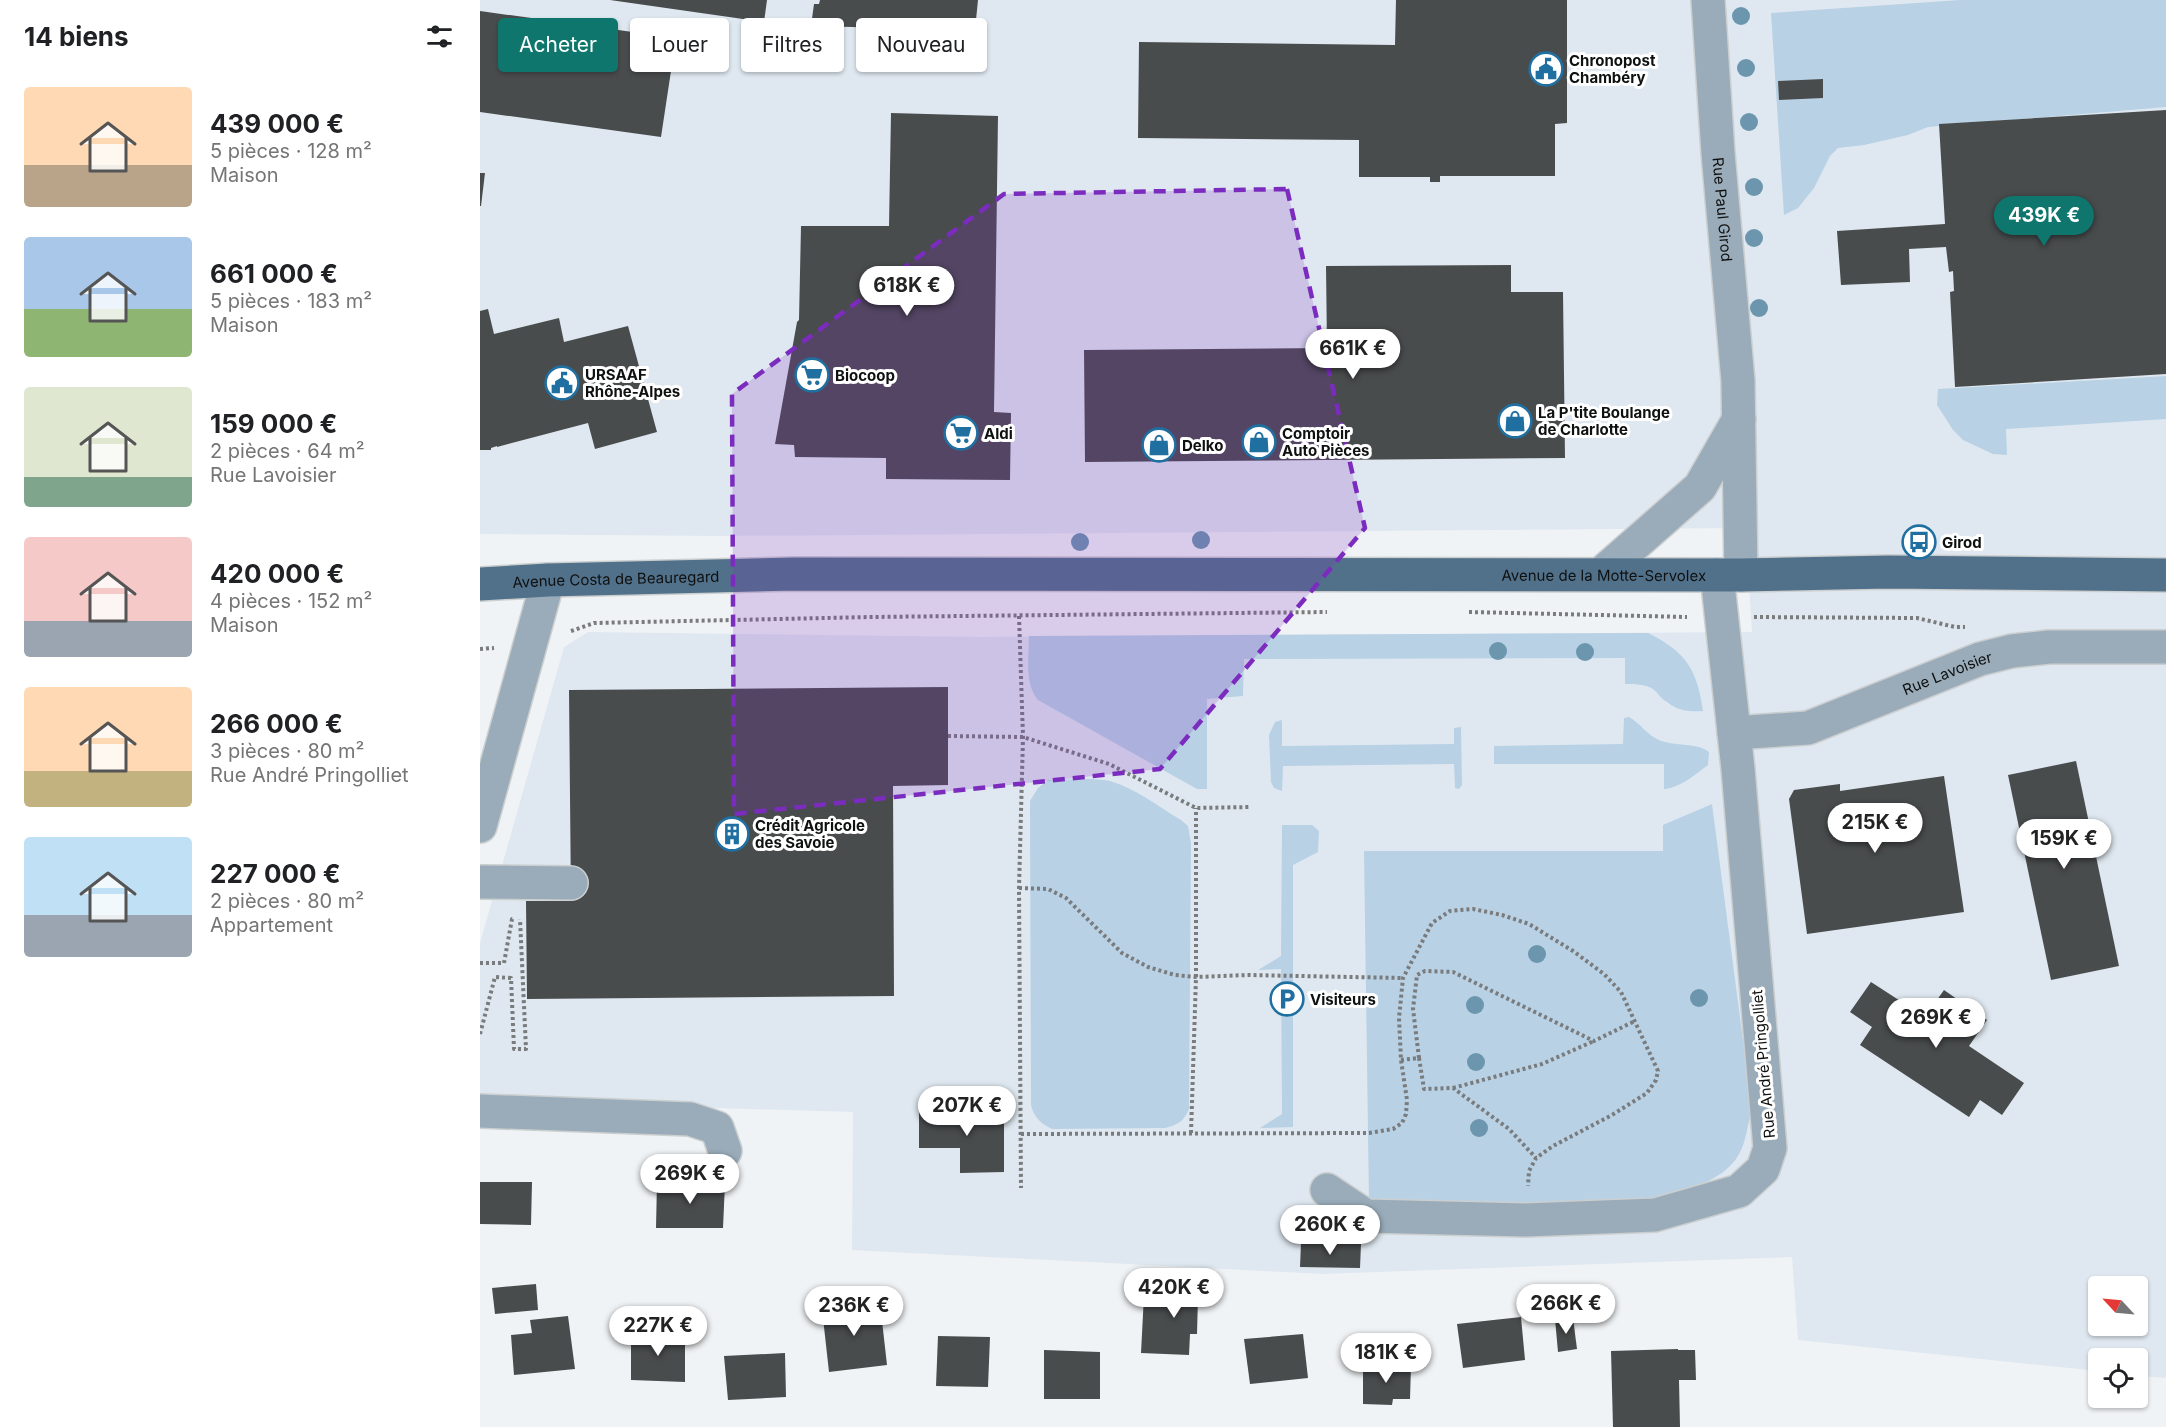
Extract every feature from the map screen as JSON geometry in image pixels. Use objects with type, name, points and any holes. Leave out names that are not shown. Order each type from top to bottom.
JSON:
[{"type":"main road","name":"Avenue de la Motte-Servolex","points":[[752,575],[1729,575],[1888,572],[2166,575]]},
{"type":"main road","name":"Avenue Costa de Beauregard","points":[[480,584],[752,575]]},
{"type":"street","name":"Rue Paul Girod","points":[[1708,0],[1740,418],[1729,575]]},
{"type":"street","points":[[1601,574],[1700,487],[1740,418]]},
{"type":"street","name":"Rue André Pringolliet","points":[[1327,1190],[1366,1216],[1525,1220],[1655,1215],[1739,1191],[1763,1169],[1770,1148],[1734,733],[1720,617],[1729,575]]},
{"type":"street","points":[[480,826],[548,580]]},
{"type":"street","name":"Rue Lavoisier","points":[[1734,733],[1808,728],[1980,659],[2012,651],[2049,647],[2166,647]]},
{"type":"street","points":[[480,882],[571,883]]},
{"type":"street","points":[[480,1112],[690,1119],[717,1128],[725,1151]]},
{"type":"path","points":[[530,645],[594,623],[1331,612]]},
{"type":"path","points":[[1462,612],[1917,618],[1955,627],[1974,627]]},
{"type":"path","points":[[1020,616],[1023,737],[1018,888],[1021,1188]]},
{"type":"path","points":[[948,736],[1023,737],[1109,764],[1196,808],[1249,807]]},
{"type":"path","points":[[1191,1133],[1196,977],[1196,808]]},
{"type":"path","points":[[1018,888],[1048,889],[1066,898],[1080,909],[1122,953],[1175,975],[1402,978]]},
{"type":"path","points":[[1021,1134],[1369,1133],[1393,1129],[1402,1123],[1406,1114],[1407,1100],[1401,1060],[1402,978],[1432,923],[1450,911],[1473,909],[1502,915],[1528,924],[1573,951],[1604,974],[1621,992],[1658,1071],[1656,1080],[1647,1093],[1536,1158],[1529,1172],[1525,1220]]},
{"type":"path","points":[[480,963],[504,963],[512,920],[526,920]]},
{"type":"path","points":[[480,1034],[495,977],[511,978],[514,1049],[526,1049],[520,920]]},
{"type":"path","points":[[1594,1041],[1452,972],[1425,970],[1417,975],[1413,1009],[1424,1089],[1453,1088],[1542,1064],[1594,1041],[1635,1021]]},
{"type":"path","points":[[1401,1060],[1419,1058]]},
{"type":"path","points":[[1453,1088],[1509,1129],[1536,1158]]},
{"type":"highlighted area","points":[[1287,189],[1365,528],[1160,769],[734,814],[732,394],[1004,194]]},
{"type":"shaded area","points":[[480,0],[2166,0],[2166,1378],[2148,1377],[2148,1348],[2088,1348],[2088,1370],[1798,1340],[1792,1257],[1323,1274],[852,1250],[853,1112],[480,1101],[480,943],[564,647],[588,632],[979,637],[1752,632],[1745,528],[715,536],[480,534]]},
{"type":"shaded area","points":[[1960,0],[2166,0],[2166,107],[1928,127],[1908,135],[1838,148],[1830,156],[1814,188],[1798,208],[1784,215],[1771,13]]},
{"type":"shaded area","points":[[2166,376],[2166,419],[2006,429],[2007,455],[1993,454],[1963,440],[1953,430],[1937,405],[1938,389]]},
{"type":"shaded area","points":[[1648,633],[1672,647],[1687,663],[1697,684],[1703,711],[1680,709],[1665,701],[1650,687],[1625,684],[1625,658],[1244,659],[1243,696],[1207,699],[1207,789],[1197,789],[1038,700],[1031,686],[1028,670],[1029,636]]},
{"type":"shaded area","points":[[1629,717],[1659,740],[1692,746],[1709,752],[1708,765],[1682,783],[1664,789],[1664,764],[1494,764],[1494,746],[1623,744],[1624,718]]},
{"type":"shaded area","points":[[1282,720],[1282,746],[1454,744],[1454,728],[1461,727],[1462,785],[1459,789],[1455,788],[1454,764],[1283,766],[1282,791],[1274,788],[1271,782],[1269,735],[1275,722]]},
{"type":"shaded area","points":[[1048,780],[1110,781],[1138,793],[1188,826],[1191,843],[1189,1109],[1185,1117],[1174,1125],[1165,1128],[1052,1129],[1038,1119],[1032,1109],[1030,801],[1038,788]]},
{"type":"shaded area","points":[[1712,804],[1752,1109],[1743,1144],[1732,1164],[1722,1173],[1698,1186],[1646,1202],[1369,1203],[1364,851],[1663,851],[1663,825]]},
{"type":"shaded area","points":[[1282,825],[1312,825],[1319,831],[1318,852],[1293,865],[1293,1127],[1260,1128],[1282,1114],[1281,969],[1258,970],[1281,956]]},
{"type":"building","points":[[610,0],[767,0],[765,18],[741,19]]},
{"type":"building","points":[[820,0],[978,0],[976,18],[856,18],[856,27],[844,27],[844,18],[812,18],[814,4],[819,4]]},
{"type":"building","points":[[1396,0],[1567,0],[1567,123],[1555,124],[1555,176],[1440,176],[1440,182],[1430,182],[1430,177],[1359,177],[1359,140],[1138,138],[1139,42],[1395,45]]},
{"type":"building","points":[[480,11],[531,18],[498,18],[498,72],[618,72],[618,30],[630,32],[630,72],[671,72],[661,137],[480,112]]},
{"type":"building","points":[[1823,79],[1823,98],[1779,100],[1778,81]]},
{"type":"building","points":[[2166,110],[2166,374],[1955,387],[1950,292],[1954,291],[1953,271],[1949,272],[1946,247],[1909,249],[1910,282],[1841,285],[1837,231],[1945,224],[1939,124]]},
{"type":"building","points":[[891,113],[998,116],[994,412],[1011,413],[1010,480],[886,479],[886,458],[795,457],[794,445],[775,444],[799,320],[801,226],[889,226]]},
{"type":"building","points":[[480,173],[485,173],[481,206],[480,206]]},
{"type":"building","points":[[1511,265],[1511,292],[1563,292],[1565,458],[1085,462],[1084,350],[1327,348],[1326,266]]},
{"type":"building","name":"URSAAF Rhône-Alpes","points":[[488,309],[494,334],[559,318],[564,342],[628,326],[657,432],[595,449],[588,423],[497,446],[491,450],[480,450],[480,311]]},
{"type":"building","name":"Crédit Agricole des Savoie","points":[[948,687],[948,785],[893,786],[894,996],[527,999],[526,901],[571,901],[569,690]]},
{"type":"building","points":[[2076,761],[2119,966],[2051,980],[2008,775]]},
{"type":"building","points":[[1944,776],[1964,912],[1807,934],[1789,799],[1794,790],[1840,784],[1840,791]]},
{"type":"building","points":[[1871,982],[1925,1017],[1944,990],[1987,1020],[1969,1046],[2024,1083],[2002,1115],[1980,1100],[1969,1117],[1860,1045],[1872,1027],[1850,1012]]},
{"type":"building","points":[[1004,1109],[1004,1172],[960,1173],[960,1148],[919,1148],[919,1110]]},
{"type":"building","points":[[480,1182],[532,1182],[531,1225],[480,1224]]},
{"type":"building","points":[[657,1182],[725,1183],[723,1228],[656,1228]]},
{"type":"building","points":[[1301,1243],[1361,1244],[1360,1268],[1300,1267]]},
{"type":"building","points":[[1199,1272],[1216,1272],[1220,1298],[1198,1297]]},
{"type":"building","points":[[536,1284],[538,1310],[495,1314],[492,1288]]},
{"type":"building","points":[[1144,1295],[1198,1297],[1197,1334],[1190,1334],[1189,1355],[1141,1353]]},
{"type":"building","points":[[880,1303],[887,1365],[829,1372],[822,1309]]},
{"type":"building","points":[[568,1316],[575,1369],[514,1375],[511,1335],[532,1333],[530,1320]]},
{"type":"building","points":[[1521,1317],[1525,1360],[1463,1368],[1457,1324]]},
{"type":"building","points":[[1573,1318],[1577,1349],[1558,1352],[1555,1319]]},
{"type":"building","points":[[631,1333],[685,1334],[685,1382],[631,1380]]},
{"type":"building","points":[[1303,1334],[1308,1378],[1250,1384],[1244,1339]]},
{"type":"building","points":[[938,1336],[990,1337],[988,1387],[936,1386]]},
{"type":"building","points":[[1044,1350],[1100,1352],[1100,1399],[1044,1399]]},
{"type":"building","points":[[1695,1350],[1696,1380],[1679,1380],[1680,1427],[1613,1427],[1611,1351]]},
{"type":"building","points":[[785,1353],[786,1397],[728,1400],[724,1356]]},
{"type":"building","points":[[1374,1365],[1411,1366],[1410,1399],[1393,1399],[1392,1405],[1363,1404],[1363,1370],[1374,1370]]},
{"type":"place","name":"Chronopost Chambéry","points":[[1546,69]]},
{"type":"place","name":"Biocoop","points":[[812,375]]},
{"type":"place","name":"URSAAF Rhône-Alpes","points":[[562,383]]},
{"type":"place","name":"La P'tite Boulange de Charlotte","points":[[1515,421]]},
{"type":"place","name":"Aldi","points":[[961,433]]},
{"type":"place","name":"Comptoir Auto Pièces","points":[[1259,442]]},
{"type":"place","name":"Delko","points":[[1159,445]]},
{"type":"place","name":"Girod","points":[[1919,542]]},
{"type":"place","name":"Crédit Agricole des Savoie","points":[[732,834]]},
{"type":"place","name":"Visiteurs","points":[[1287,999]]}]
